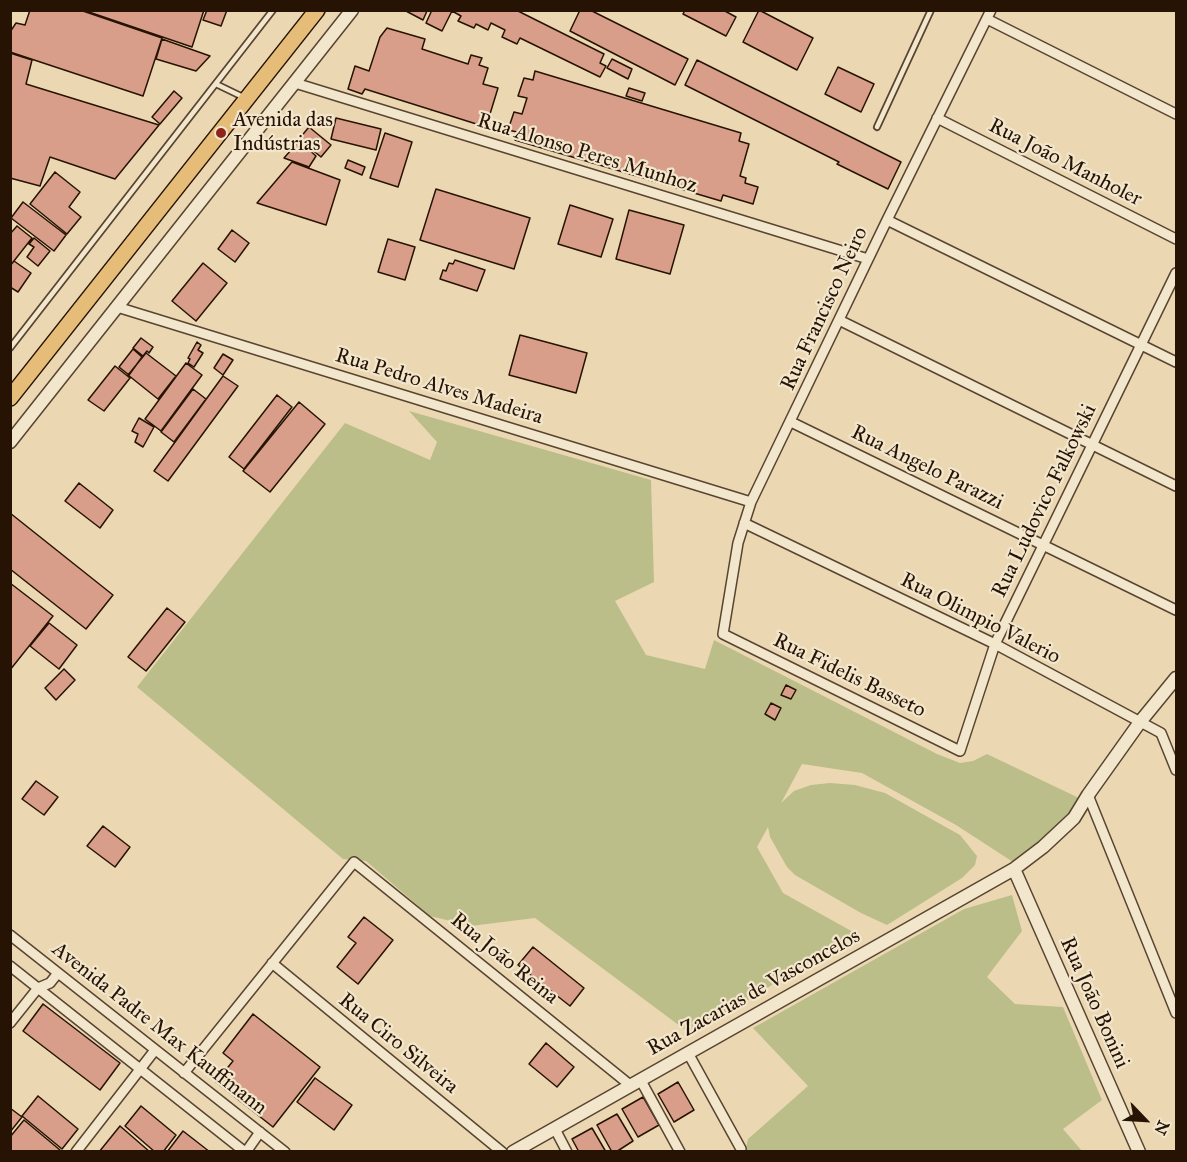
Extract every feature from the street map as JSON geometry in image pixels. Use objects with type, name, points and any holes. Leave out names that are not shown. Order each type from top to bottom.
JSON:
[{"type":"main road","points":[[13,391],[317,10]]},
{"type":"street","points":[[10,442],[352,10]]},
{"type":"street","points":[[989,15],[1176,114]]},
{"type":"street","name":"Rua Francisco Neiro","points":[[723,634],[738,543],[751,502],[989,15]]},
{"type":"street","name":"Rua Alonso Peres Munhoz","points":[[295,83],[868,259]]},
{"type":"street","name":"Rua João Manholer","points":[[937,118],[1176,239]]},
{"type":"street","points":[[887,220],[1176,362]]},
{"type":"street","name":"Rua Ludovico Falkowski","points":[[960,751],[995,644],[1176,273]]},
{"type":"street","name":"Rua Pedro Alves Madeira","points":[[117,307],[751,502]]},
{"type":"street","points":[[839,320],[1176,486]]},
{"type":"street","name":"Rua Angelo Parazzi","points":[[791,422],[1176,610]]},
{"type":"street","name":"Rua Olimpio Valerio","points":[[744,523],[995,644],[1161,733],[1176,770]]},
{"type":"street","name":"Rua Fidelis Basseto","points":[[723,634],[960,751]]},
{"type":"street","name":"Rua Zacarias de Vasconcelos","points":[[513,1152],[1014,869],[1043,848],[1074,818],[1140,722],[1176,678]]},
{"type":"street","points":[[1088,795],[1176,1013]]},
{"type":"street","name":"Rua João Reina","points":[[272,963],[354,862],[635,1082]]},
{"type":"street","name":"Rua João Bonini","points":[[1014,869],[1139,1152]]},
{"type":"street","name":"Avenida Padre Max Kauffmann","points":[[10,935],[285,1152]]},
{"type":"street","points":[[184,1073],[272,963]]},
{"type":"street","name":"Rua Ciro Silveira","points":[[272,963],[502,1152]]},
{"type":"street","name":"Avenida Padre Max Kauffmann","points":[[10,966],[245,1152]]},
{"type":"street","points":[[10,1023],[38,988],[50,983],[58,973]]},
{"type":"street","points":[[76,1152],[155,1050]]},
{"type":"street","points":[[688,1053],[741,1149]]},
{"type":"street","points":[[635,1082],[680,1152]]},
{"type":"street","points":[[555,1129],[567,1152]]},
{"type":"street","points":[[245,1152],[260,1132]]},
{"type":"lane","points":[[10,348],[273,10]]},
{"type":"lane","points":[[878,127],[931,10]]},
{"type":"lane","points":[[216,84],[248,99]]},
{"type":"green space","points":[[409,411],[651,480],[654,582],[615,601],[646,655],[705,669],[714,640],[937,754],[960,763],[973,761],[987,754],[1081,799],[1051,837],[1013,862],[956,825],[862,773],[802,764],[781,803],[794,791],[811,785],[830,783],[855,785],[885,793],[960,835],[977,856],[975,865],[962,878],[887,925],[861,913],[795,875],[787,867],[770,837],[768,827],[757,847],[783,893],[855,933],[692,1035],[535,918],[471,926],[430,916],[366,861],[343,859],[137,687],[345,423],[430,460],[437,442]]},
{"type":"green space","points":[[1012,895],[1022,931],[987,977],[1015,1004],[1063,1007],[1102,1100],[1063,1129],[1082,1151],[745,1152],[748,1139],[808,1086],[753,1028],[964,909]]},
{"type":"building","points":[[30,10],[80,10],[162,38],[143,96],[10,52],[10,32],[16,23],[25,25]]},
{"type":"building","points":[[83,10],[204,10],[192,47]]},
{"type":"building","points":[[207,10],[227,10],[221,26],[203,20]]},
{"type":"building","points":[[404,10],[426,10],[427,11],[423,20]]},
{"type":"building","points":[[432,10],[516,10],[604,54],[600,63],[606,66],[600,77],[520,38],[517,44],[502,37],[505,30],[491,23],[488,30],[476,24],[474,28],[458,21],[461,16],[452,11],[442,31],[426,23]]},
{"type":"building","points":[[580,10],[590,10],[688,59],[675,85],[570,31]]},
{"type":"building","points":[[685,10],[723,10],[736,17],[726,36],[683,14]]},
{"type":"building","points":[[759,10],[813,38],[797,70],[743,42]]},
{"type":"building","points":[[387,28],[425,39],[422,49],[468,64],[471,55],[482,58],[479,65],[488,68],[483,84],[498,88],[486,127],[365,89],[362,94],[348,89],[355,66],[369,71],[380,37]]},
{"type":"building","points":[[162,39],[210,56],[196,71],[156,59]]},
{"type":"building","points":[[10,53],[32,60],[26,84],[159,125],[115,179],[50,157],[40,186],[10,178]]},
{"type":"building","points":[[612,59],[632,69],[628,79],[607,68]]},
{"type":"building","points":[[697,60],[901,162],[888,189],[685,85]]},
{"type":"building","points":[[838,67],[874,84],[861,112],[825,94]]},
{"type":"building","points":[[535,71],[741,133],[739,141],[749,144],[740,176],[746,178],[745,183],[758,187],[753,204],[723,195],[721,201],[515,140],[517,132],[508,130],[514,112],[522,114],[527,98],[518,96],[524,78],[533,80]]},
{"type":"building","points":[[629,88],[645,93],[642,101],[626,96]]},
{"type":"building","points":[[174,91],[182,98],[160,124],[152,117]]},
{"type":"building","points":[[336,118],[381,129],[376,150],[331,139]]},
{"type":"building","points":[[309,127],[331,145],[321,157],[299,139]]},
{"type":"building","points":[[385,133],[412,142],[398,187],[370,178]]},
{"type":"building","points":[[299,141],[316,156],[309,167],[284,158]]},
{"type":"building","points":[[348,160],[365,167],[362,175],[345,168]]},
{"type":"building","points":[[292,162],[340,180],[326,225],[257,203]]},
{"type":"building","points":[[55,172],[80,192],[69,207],[81,217],[67,234],[30,204]]},
{"type":"building","points":[[436,189],[530,218],[514,269],[420,240]]},
{"type":"building","points":[[23,202],[66,235],[54,251],[11,218]]},
{"type":"building","points":[[570,205],[613,219],[601,257],[558,244]]},
{"type":"building","points":[[629,210],[684,225],[670,274],[616,259]]},
{"type":"building","points":[[17,226],[32,238],[10,266],[10,234]]},
{"type":"building","points":[[232,230],[249,243],[235,262],[218,249]]},
{"type":"building","points":[[34,238],[50,251],[38,266],[27,257],[34,247],[29,244]]},
{"type":"building","points":[[388,239],[415,247],[405,280],[378,272]]},
{"type":"building","points":[[455,260],[485,270],[477,291],[440,279],[443,270],[446,271],[449,263],[453,264]]},
{"type":"building","points":[[14,261],[31,273],[18,292],[10,287],[10,266]]},
{"type":"building","points":[[203,263],[227,283],[196,321],[172,301]]},
{"type":"building","points":[[520,335],[587,353],[576,393],[509,375]]},
{"type":"building","points":[[141,338],[153,347],[143,356],[133,348]]},
{"type":"building","points":[[197,342],[201,345],[198,350],[203,353],[194,367],[188,363],[190,359],[188,358]]},
{"type":"building","points":[[133,349],[142,357],[129,375],[119,367]]},
{"type":"building","points":[[146,353],[176,376],[158,399],[128,375]]},
{"type":"building","points":[[223,354],[233,360],[223,375],[214,368]]},
{"type":"building","points":[[186,363],[202,375],[161,431],[145,419]]},
{"type":"building","points":[[115,366],[130,378],[104,411],[88,400]]},
{"type":"building","points":[[223,376],[238,386],[168,481],[154,471]]},
{"type":"building","points":[[193,389],[206,399],[174,442],[161,432]]},
{"type":"building","points":[[277,395],[292,407],[244,469],[229,457]]},
{"type":"building","points":[[299,402],[325,424],[270,492],[243,471]]},
{"type":"building","points":[[139,418],[154,427],[143,447],[135,442],[138,434],[132,431]]},
{"type":"building","points":[[79,483],[113,510],[100,528],[65,501]]},
{"type":"building","points":[[10,513],[113,595],[86,629],[10,569]]},
{"type":"building","points":[[10,583],[53,616],[10,670]]},
{"type":"building","points":[[167,608],[185,622],[146,671],[128,657]]},
{"type":"building","points":[[49,623],[77,645],[59,669],[30,646]]},
{"type":"building","points":[[64,669],[75,680],[56,700],[45,688]]},
{"type":"building","points":[[786,685],[796,690],[791,699],[781,695]]},
{"type":"building","points":[[771,703],[781,708],[775,720],[765,714]]},
{"type":"building","points":[[36,781],[58,797],[44,815],[22,799]]},
{"type":"building","points":[[103,826],[130,847],[115,867],[87,846]]},
{"type":"building","points":[[364,917],[393,940],[358,984],[337,967],[356,943],[348,937]]},
{"type":"building","points":[[533,947],[584,988],[570,1006],[518,965]]},
{"type":"building","points":[[43,1004],[120,1063],[100,1090],[23,1031]]},
{"type":"building","points":[[253,1014],[320,1067],[273,1127],[216,1082],[233,1061],[223,1053]]},
{"type":"building","points":[[546,1043],[574,1067],[557,1087],[529,1064]]},
{"type":"building","points":[[315,1078],[352,1105],[334,1130],[297,1102]]},
{"type":"building","points":[[678,1082],[694,1110],[674,1122],[658,1094]]},
{"type":"building","points":[[38,1096],[78,1129],[62,1149],[22,1116]]},
{"type":"building","points":[[643,1097],[659,1125],[638,1137],[622,1109]]},
{"type":"building","points":[[141,1106],[176,1135],[163,1152],[155,1152],[125,1126]]},
{"type":"building","points":[[10,1108],[22,1117],[10,1132]]},
{"type":"building","points":[[617,1114],[633,1141],[616,1152],[612,1152],[597,1125]]},
{"type":"building","points":[[24,1120],[60,1150],[59,1152],[10,1152],[10,1137]]},
{"type":"building","points":[[120,1126],[150,1152],[99,1152]]},
{"type":"building","points":[[592,1128],[606,1152],[579,1152],[572,1139]]},
{"type":"building","points":[[183,1131],[210,1152],[167,1152]]},
{"type":"place","name":"Avenida das Indústrias","points":[[221,133]]}]
